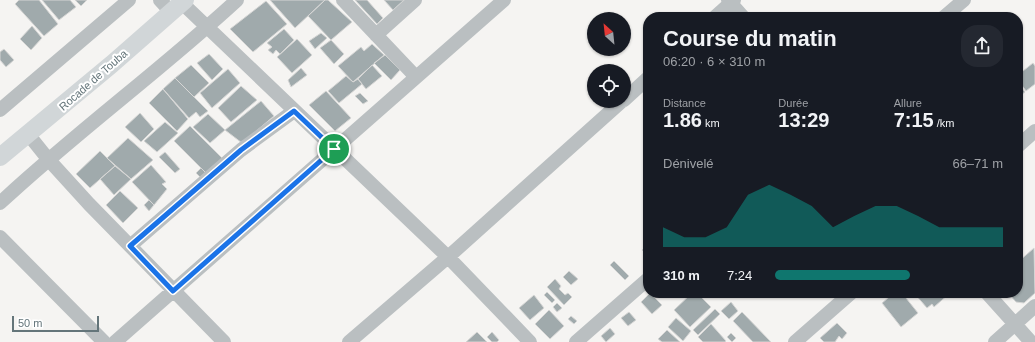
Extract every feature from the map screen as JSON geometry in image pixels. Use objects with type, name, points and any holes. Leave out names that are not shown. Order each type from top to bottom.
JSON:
[{"type":"main road","name":"Rocade de Touba","points":[[0,157],[28,134],[174,4]]},
{"type":"street","points":[[0,110],[129,0]]},
{"type":"street","points":[[0,203],[48,159],[208,27],[237,0]]},
{"type":"street","points":[[343,0],[416,78]]},
{"type":"street","points":[[376,35],[416,0]]},
{"type":"street","points":[[115,342],[504,0]]},
{"type":"street","points":[[950,12],[964,0]]},
{"type":"street","points":[[720,12],[731,1],[739,12]]},
{"type":"street","points":[[174,4],[208,27],[448,257],[530,342]]},
{"type":"street","points":[[631,93],[643,82]]},
{"type":"street","points":[[349,342],[448,257],[614,108]]},
{"type":"street","points":[[130,246],[241,150],[294,111]]},
{"type":"street","points":[[1023,142],[1035,131]]},
{"type":"street","points":[[28,134],[48,159],[173,291],[224,342]]},
{"type":"street","points":[[0,237],[104,342]]},
{"type":"street","points":[[576,342],[643,283]]},
{"type":"street","points":[[795,342],[844,298]]},
{"type":"street","points":[[992,298],[1031,342]]},
{"type":"street","points":[[995,342],[1035,306]]},
{"type":"building","points":[[19,0],[39,0],[58,24],[44,36],[15,4]]},
{"type":"building","points":[[42,0],[70,0],[76,7],[59,20]]},
{"type":"building","points":[[75,0],[87,0],[81,6]]},
{"type":"building","points":[[270,0],[325,0],[295,28]]},
{"type":"building","points":[[325,0],[328,0],[352,22],[331,40],[308,16]]},
{"type":"building","points":[[355,0],[367,0],[383,18],[377,24]]},
{"type":"building","points":[[384,0],[404,0],[393,10]]},
{"type":"building","points":[[266,1],[287,24],[253,52],[230,29]]},
{"type":"building","points":[[32,26],[42,38],[31,50],[20,39]]},
{"type":"building","points":[[284,29],[294,40],[280,54],[276,50],[273,54],[268,50],[272,47],[267,43]]},
{"type":"building","points":[[321,33],[327,38],[315,49],[309,41]]},
{"type":"building","points":[[297,39],[312,55],[292,73],[277,57]]},
{"type":"building","points":[[331,40],[344,54],[334,64],[320,48]]},
{"type":"building","points":[[372,44],[384,55],[353,82],[338,66],[361,47],[364,51]]},
{"type":"building","points":[[4,49],[14,60],[6,67],[0,60],[0,52]]},
{"type":"building","points":[[209,54],[223,69],[212,80],[197,63]]},
{"type":"building","points":[[385,55],[400,70],[391,80],[374,63]]},
{"type":"building","points":[[1033,63],[1035,66],[1035,84],[1026,91],[1023,87],[1023,71]]},
{"type":"building","points":[[191,65],[209,83],[194,97],[175,78]]},
{"type":"building","points":[[372,65],[382,76],[366,89],[358,79]]},
{"type":"building","points":[[301,68],[307,75],[291,87],[288,80]]},
{"type":"building","points":[[228,69],[240,83],[212,108],[200,93]]},
{"type":"building","points":[[346,76],[353,82],[358,79],[362,84],[339,103],[328,91]]},
{"type":"building","points":[[175,78],[208,111],[200,117],[196,112],[189,118],[163,89]]},
{"type":"building","points":[[241,86],[257,100],[231,122],[218,108]]},
{"type":"building","points":[[163,89],[188,119],[177,131],[149,103]]},
{"type":"building","points":[[326,91],[351,118],[335,131],[309,105]]},
{"type":"building","points":[[360,93],[368,101],[363,104],[355,96]]},
{"type":"building","points":[[261,101],[274,116],[242,143],[225,130]]},
{"type":"building","points":[[140,113],[154,129],[141,142],[125,127]]},
{"type":"building","points":[[208,114],[225,130],[210,143],[193,127]]},
{"type":"building","points":[[165,122],[178,133],[157,152],[144,141]]},
{"type":"building","points":[[190,126],[223,159],[206,173],[174,141]]},
{"type":"building","points":[[128,138],[153,160],[131,179],[107,158]]},
{"type":"building","points":[[100,151],[115,166],[90,188],[76,174]]},
{"type":"building","points":[[165,152],[180,169],[175,173],[159,157]]},
{"type":"building","points":[[151,165],[166,182],[162,184],[167,189],[154,205],[132,182]]},
{"type":"building","points":[[115,166],[131,179],[114,195],[100,179]]},
{"type":"building","points":[[201,168],[206,173],[201,178],[196,173]]},
{"type":"building","points":[[120,191],[138,208],[123,223],[106,205]]},
{"type":"building","points":[[149,200],[154,205],[149,211],[144,205]]},
{"type":"building","points":[[1034,248],[1035,293],[1024,303],[1016,302],[1012,298],[1023,298],[1023,258]]},
{"type":"building","points":[[614,261],[629,276],[625,280],[610,265]]},
{"type":"building","points":[[569,271],[578,279],[571,285],[563,277]]},
{"type":"building","points":[[555,279],[561,286],[559,289],[565,295],[568,293],[572,297],[564,305],[547,287]]},
{"type":"building","points":[[547,292],[555,300],[552,303],[544,295]]},
{"type":"building","points":[[534,295],[544,308],[530,320],[519,308]]},
{"type":"building","points":[[645,298],[655,298],[662,305],[652,314],[641,302]]},
{"type":"building","points":[[687,298],[702,298],[711,307],[690,327],[674,310]]},
{"type":"building","points":[[888,298],[906,298],[918,313],[901,327],[882,303]]},
{"type":"building","points":[[918,298],[944,298],[934,307],[932,304],[927,308]]},
{"type":"building","points":[[731,302],[738,311],[729,319],[721,311]]},
{"type":"building","points":[[557,303],[562,308],[557,312],[553,307]]},
{"type":"building","points":[[715,309],[720,314],[698,335],[693,330]]},
{"type":"building","points":[[549,310],[564,326],[550,339],[535,324]]},
{"type":"building","points":[[629,312],[636,320],[628,326],[621,318]]},
{"type":"building","points":[[742,312],[771,342],[753,342],[733,321]]},
{"type":"building","points":[[571,316],[577,321],[574,324],[568,319]]},
{"type":"building","points":[[676,318],[691,331],[683,341],[668,327]]},
{"type":"building","points":[[837,323],[847,333],[842,339],[839,336],[835,342],[824,342],[820,338]]},
{"type":"building","points":[[711,324],[726,341],[725,342],[703,342],[698,337]]},
{"type":"building","points":[[610,328],[615,334],[606,342],[601,336]]},
{"type":"building","points":[[667,330],[680,342],[662,342],[658,339]]},
{"type":"building","points":[[477,332],[487,342],[466,342]]},
{"type":"building","points":[[492,332],[499,340],[497,342],[492,342],[487,337]]},
{"type":"building","points":[[731,333],[736,338],[732,342],[727,337]]},
{"type":"route","points":[[294,111],[334,149],[173,291],[130,246],[241,150],[294,111]]}]
